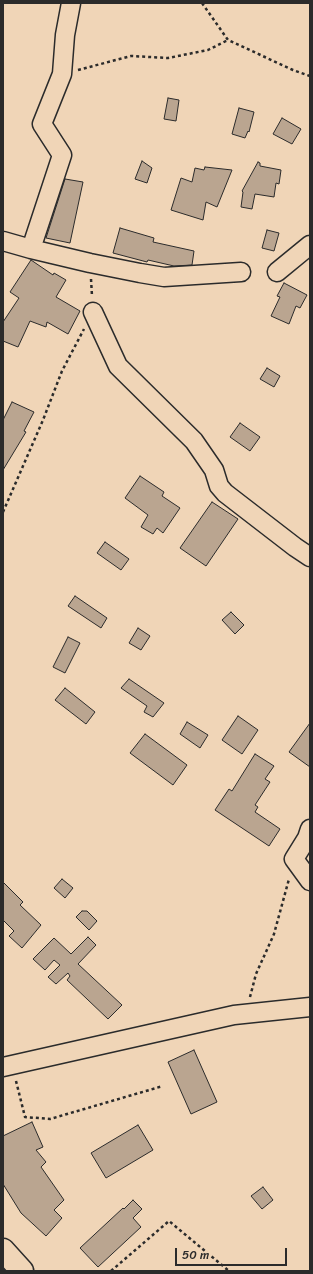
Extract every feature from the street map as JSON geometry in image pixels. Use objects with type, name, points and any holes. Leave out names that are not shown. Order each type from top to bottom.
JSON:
[{"type":"main road","points":[[3,1250],[21,1271]]},
{"type":"street","points":[[31,249],[62,155],[42,124],[62,74],[65,36],[71,3]]},
{"type":"street","points":[[3,241],[90,263],[164,277],[241,272]]},
{"type":"street","points":[[277,272],[310,245]]},
{"type":"street","points":[[92,312],[118,366],[194,441],[214,470],[219,486],[225,493],[310,557]]},
{"type":"street","points":[[310,829],[307,838],[294,859],[310,881]]},
{"type":"street","points":[[8,1066],[234,1015],[310,1007]]},
{"type":"path","points":[[202,3],[228,40],[293,70],[310,76]]},
{"type":"path","points":[[62,74],[131,56],[168,58],[208,50],[228,40]]},
{"type":"path","points":[[3,512],[62,372],[92,312],[90,263]]},
{"type":"path","points":[[246,1014],[256,974],[274,934],[294,859]]},
{"type":"path","points":[[8,1066],[25,1117],[50,1119],[163,1086]]},
{"type":"path","points":[[111,1271],[169,1221],[229,1271]]},
{"type":"building","points":[[168,98],[179,100],[176,121],[164,119]]},
{"type":"building","points":[[239,108],[254,112],[249,132],[248,131],[245,138],[232,134]]},
{"type":"building","points":[[282,118],[301,129],[292,144],[273,134]]},
{"type":"building","points":[[142,161],[152,168],[147,183],[135,179]]},
{"type":"building","points":[[258,162],[260,163],[260,166],[281,170],[279,184],[276,183],[274,197],[255,194],[252,209],[241,207],[242,191]]},
{"type":"building","points":[[205,167],[232,170],[217,207],[206,202],[203,220],[171,210],[181,178],[192,182],[195,168],[204,170]]},
{"type":"building","points":[[65,179],[83,182],[70,243],[46,238]]},
{"type":"building","points":[[120,228],[154,238],[153,242],[194,251],[192,265],[174,266],[148,260],[147,262],[113,253]]},
{"type":"building","points":[[267,230],[279,233],[274,251],[262,248]]},
{"type":"building","points":[[31,260],[53,275],[54,273],[66,280],[56,297],[80,311],[68,334],[47,322],[46,327],[30,321],[18,347],[3,341],[3,322],[19,298],[10,292]]},
{"type":"building","points":[[284,283],[307,295],[300,308],[296,306],[289,324],[271,316],[280,297],[277,296]]},
{"type":"building","points":[[267,368],[280,376],[274,387],[260,379]]},
{"type":"building","points":[[12,402],[34,412],[24,431],[26,432],[3,470],[3,420]]},
{"type":"building","points":[[240,423],[260,437],[250,451],[230,437]]},
{"type":"building","points":[[140,476],[164,492],[162,496],[180,508],[163,533],[157,528],[153,534],[141,527],[148,515],[125,498]]},
{"type":"building","points":[[212,502],[238,519],[206,566],[180,548]]},
{"type":"building","points":[[105,542],[129,559],[121,570],[97,553]]},
{"type":"building","points":[[75,596],[107,618],[101,628],[68,606]]},
{"type":"building","points":[[231,612],[244,625],[235,634],[222,620]]},
{"type":"building","points":[[138,628],[150,636],[141,650],[129,643]]},
{"type":"building","points":[[68,637],[80,643],[65,673],[53,667]]},
{"type":"building","points":[[129,679],[164,703],[153,717],[144,712],[147,706],[121,688]]},
{"type":"building","points":[[65,688],[95,712],[86,724],[55,700]]},
{"type":"building","points":[[238,716],[258,730],[242,754],[222,740]]},
{"type":"building","points":[[187,722],[208,735],[200,748],[180,734]]},
{"type":"building","points":[[310,723],[310,767],[289,752]]},
{"type":"building","points":[[145,734],[187,765],[173,785],[130,753]]},
{"type":"building","points":[[255,754],[274,766],[265,779],[270,782],[255,805],[258,807],[255,812],[280,829],[269,846],[215,810],[229,789],[232,791]]},
{"type":"building","points":[[62,879],[73,888],[65,898],[54,888]]},
{"type":"building","points":[[3,882],[23,902],[20,905],[41,925],[22,948],[9,936],[14,931],[3,920]]},
{"type":"building","points":[[82,911],[87,911],[97,921],[89,930],[76,917]]},
{"type":"building","points":[[88,937],[96,945],[78,964],[122,1005],[108,1019],[67,980],[70,976],[68,973],[56,984],[48,977],[60,965],[54,960],[45,970],[33,959],[54,938],[71,954]]},
{"type":"building","points":[[194,1050],[217,1102],[191,1114],[168,1062]]},
{"type":"building","points":[[32,1122],[43,1147],[36,1150],[46,1162],[41,1167],[64,1200],[54,1210],[62,1218],[46,1236],[21,1213],[3,1184],[3,1136]]},
{"type":"building","points":[[138,1125],[153,1150],[106,1178],[91,1153]]},
{"type":"building","points":[[263,1187],[273,1200],[262,1209],[251,1196]]},
{"type":"building","points":[[133,1200],[142,1209],[133,1218],[141,1227],[98,1267],[80,1248]]}]
